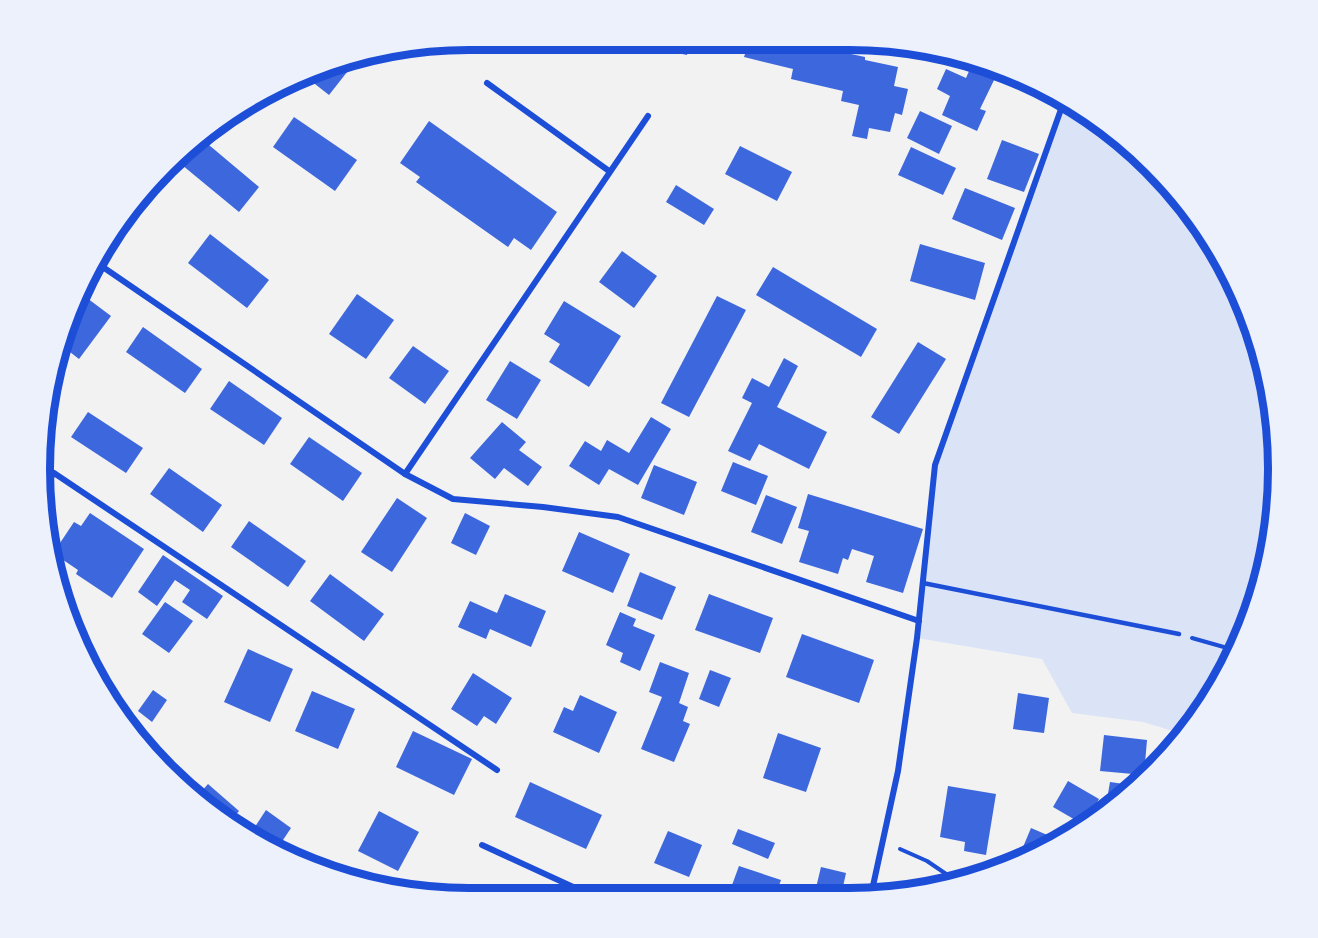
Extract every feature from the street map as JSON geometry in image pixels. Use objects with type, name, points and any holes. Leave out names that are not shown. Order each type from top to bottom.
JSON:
[{"type":"street","points":[[487,83],[609,171]]},
{"type":"street","points":[[872,888],[897,771],[919,621],[934,465],[1062,108]]},
{"type":"street","points":[[405,474],[648,116]]},
{"type":"street","points":[[102,266],[405,474],[453,499],[543,507],[618,517],[919,621]]},
{"type":"street","points":[[50,478],[54,473],[497,770]]},
{"type":"street","points":[[482,845],[575,888]]},
{"type":"lane","points":[[923,583],[1179,634]]},
{"type":"lane","points":[[561,888],[564,883]]},
{"type":"path","points":[[1179,634],[1228,648]]},
{"type":"path","points":[[900,849],[927,861],[949,876]]},
{"type":"shaded area","points":[[1062,108],[1104,136],[1146,172],[1198,236],[1237,308],[1254,360],[1265,414],[1268,442],[1268,496],[1254,578],[1237,630],[1225,655],[1198,702],[1176,732],[1143,722],[1072,713],[1042,659],[917,638],[935,465]]},
{"type":"building","points":[[663,50],[688,50],[687,55]]},
{"type":"building","points":[[742,50],[852,50],[851,54],[865,57],[865,60],[898,67],[894,86],[908,89],[902,115],[895,113],[890,132],[869,128],[867,139],[852,136],[859,105],[841,101],[843,91],[791,79],[793,69],[744,57],[746,51]]},
{"type":"building","points":[[351,67],[351,67],[329,95],[310,80]]},
{"type":"building","points":[[970,68],[996,76],[980,109],[986,111],[977,131],[942,115],[950,96],[937,89],[946,69],[966,78]]},
{"type":"building","points":[[997,77],[1010,81],[1032,93]]},
{"type":"building","points":[[920,111],[952,126],[939,154],[907,138]]},
{"type":"building","points":[[294,117],[357,160],[335,191],[273,147]]},
{"type":"building","points":[[429,121],[557,212],[531,250],[514,238],[508,247],[416,182],[420,177],[400,163]]},
{"type":"building","points":[[1002,140],[1039,154],[1024,192],[987,179]]},
{"type":"building","points":[[206,143],[259,187],[239,212],[182,165]]},
{"type":"building","points":[[740,146],[792,172],[777,201],[725,174]]},
{"type":"building","points":[[911,147],[956,168],[943,195],[898,175]]},
{"type":"building","points":[[676,185],[714,209],[704,225],[666,202]]},
{"type":"building","points":[[965,188],[1015,208],[1002,240],[952,219]]},
{"type":"building","points":[[210,234],[269,280],[247,308],[188,263]]},
{"type":"building","points":[[920,244],[985,263],[975,300],[910,281]]},
{"type":"building","points":[[622,251],[657,276],[634,308],[599,282]]},
{"type":"building","points":[[773,267],[877,329],[861,357],[756,295]]},
{"type":"building","points":[[357,294],[394,320],[366,359],[329,334]]},
{"type":"building","points":[[717,296],[746,310],[689,417],[661,403]]},
{"type":"building","points":[[86,297],[111,316],[79,359],[67,350]]},
{"type":"building","points":[[564,301],[621,336],[589,387],[549,362],[560,344],[544,334]]},
{"type":"building","points":[[143,327],[202,369],[185,393],[126,352]]},
{"type":"building","points":[[918,342],[946,359],[899,434],[871,417]]},
{"type":"building","points":[[413,346],[449,371],[425,404],[389,378]]},
{"type":"building","points":[[784,358],[798,366],[777,407],[827,432],[809,469],[759,444],[750,461],[728,451],[752,403],[742,398],[752,378],[769,387]]},
{"type":"building","points":[[510,361],[541,380],[517,419],[486,400]]},
{"type":"building","points":[[229,381],[282,418],[264,445],[210,409]]},
{"type":"building","points":[[88,412],[143,448],[126,473],[71,437]]},
{"type":"building","points":[[651,417],[671,429],[638,485],[609,469],[599,485],[569,466],[585,441],[601,451],[607,440],[629,453]]},
{"type":"building","points":[[502,422],[526,442],[519,450],[542,467],[528,486],[504,468],[495,479],[470,458]]},
{"type":"building","points":[[309,437],[362,473],[343,501],[290,464]]},
{"type":"building","points":[[733,462],[768,476],[756,505],[721,491]]},
{"type":"building","points":[[654,465],[697,482],[684,515],[641,498]]},
{"type":"building","points":[[169,468],[222,505],[203,532],[150,494]]},
{"type":"building","points":[[808,494],[923,529],[903,593],[866,582],[874,556],[852,549],[848,560],[843,558],[838,574],[799,562],[809,531],[798,528]]},
{"type":"building","points":[[766,495],[797,507],[782,544],[751,532]]},
{"type":"building","points":[[397,498],[427,518],[392,572],[361,552]]},
{"type":"building","points":[[90,513],[144,549],[112,598],[76,574],[78,570],[59,557],[57,544],[60,543],[74,522],[81,526]]},
{"type":"building","points":[[465,513],[490,526],[476,555],[451,543]]},
{"type":"building","points":[[249,521],[306,561],[288,587],[231,547]]},
{"type":"building","points":[[579,532],[630,554],[613,593],[562,571]]},
{"type":"building","points":[[163,555],[223,596],[207,619],[182,602],[190,590],[175,580],[157,606],[138,592]]},
{"type":"building","points":[[640,572],[676,587],[662,620],[627,606]]},
{"type":"building","points":[[330,574],[384,614],[364,641],[310,601]]},
{"type":"building","points":[[505,594],[546,611],[531,647],[490,629],[486,639],[458,627],[470,601],[497,613]]},
{"type":"building","points":[[709,594],[773,618],[760,653],[695,630]]},
{"type":"building","points":[[165,602],[193,621],[169,653],[142,634]]},
{"type":"building","points":[[620,612],[636,619],[633,626],[655,635],[640,671],[620,662],[623,653],[606,645]]},
{"type":"building","points":[[802,634],[874,660],[859,703],[786,677]]},
{"type":"building","points":[[248,649],[293,669],[270,722],[224,702]]},
{"type":"building","points":[[660,662],[689,673],[679,703],[688,707],[683,721],[690,724],[674,762],[641,749],[662,697],[649,692]]},
{"type":"building","points":[[710,670],[731,678],[719,707],[699,699]]},
{"type":"building","points":[[473,673],[512,698],[496,724],[484,716],[477,726],[451,709]]},
{"type":"building","points":[[153,690],[167,700],[152,722],[138,711]]},
{"type":"building","points":[[312,691],[355,709],[338,749],[295,731]]},
{"type":"building","points":[[1018,693],[1049,698],[1044,733],[1013,729]]},
{"type":"building","points":[[580,695],[617,712],[599,753],[553,732],[564,707],[573,711]]},
{"type":"building","points":[[413,731],[472,759],[454,795],[396,767]]},
{"type":"building","points":[[778,733],[821,748],[806,792],[763,778]]},
{"type":"building","points":[[1104,735],[1147,740],[1145,767],[1137,774],[1100,771]]},
{"type":"building","points":[[1068,781],[1099,799],[1092,810],[1077,821],[1053,807]]},
{"type":"building","points":[[530,782],[602,815],[586,849],[515,817]]},
{"type":"building","points":[[1110,782],[1126,784],[1107,800]]},
{"type":"building","points":[[208,784],[239,811],[234,817],[201,792]]},
{"type":"building","points":[[948,786],[996,794],[986,855],[964,851],[965,842],[940,837]]},
{"type":"building","points":[[266,810],[291,828],[281,844],[254,829]]},
{"type":"building","points":[[379,811],[419,832],[398,871],[358,851]]},
{"type":"building","points":[[1031,828],[1051,836],[1035,845],[1021,852]]},
{"type":"building","points":[[738,829],[775,843],[768,859],[732,844]]},
{"type":"building","points":[[668,831],[702,845],[689,877],[654,863]]},
{"type":"building","points":[[739,866],[781,880],[778,888],[731,888]]},
{"type":"building","points":[[821,867],[846,873],[843,888],[816,888]]}]
